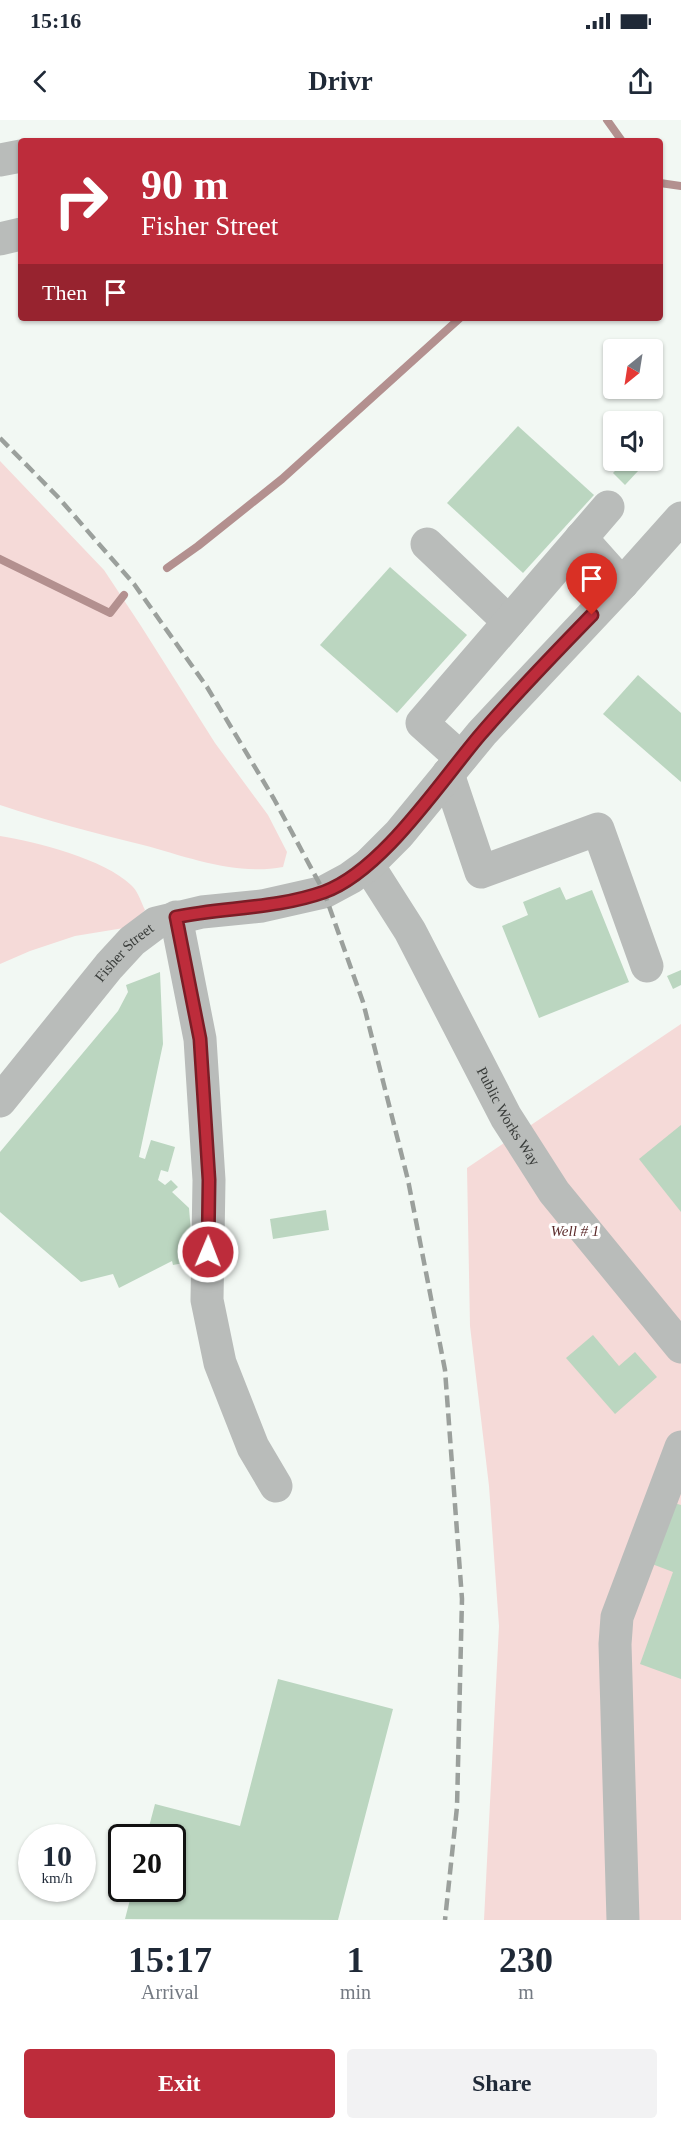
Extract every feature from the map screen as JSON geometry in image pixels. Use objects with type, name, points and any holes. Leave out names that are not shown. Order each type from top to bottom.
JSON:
[{"type":"street","points":[[0,160],[18,157]]},
{"type":"street","points":[[0,239],[18,235]]},
{"type":"street","points":[[608,507],[422,723],[454,766],[481,872],[598,829],[647,966]]},
{"type":"street","name":"Fisher Street","points":[[0,1101],[124,950],[156,923],[202,912],[262,906],[324,892],[368,865],[399,834],[454,766],[562,646],[681,518]]},
{"type":"street","points":[[581,538],[622,584]]},
{"type":"street","points":[[427,544],[509,622]]},
{"type":"street","name":"Public Works Way","points":[[368,865],[410,931],[506,1116],[554,1192],[681,1347]]},
{"type":"street","points":[[176,917],[200,1039],[209,1180],[207,1300],[219,1363],[253,1448],[276,1486]]},
{"type":"street","points":[[623,1920],[615,1644],[617,1617],[681,1447]]},
{"type":"green space","points":[[0,461],[104,570],[215,743],[268,815],[287,852],[283,867],[248,869],[212,864],[0,805]]},
{"type":"green space","points":[[0,836],[51,847],[104,867],[133,887],[145,910],[130,927],[75,936],[0,964]]},
{"type":"green space","name":"Well # 1","points":[[681,1024],[681,1920],[484,1920],[499,1626],[489,1486],[470,1326],[467,1168]]},
{"type":"building","points":[[518,426],[594,495],[523,573],[447,503]]},
{"type":"building","points":[[615,471],[638,471],[625,485],[613,473]]},
{"type":"building","points":[[390,567],[467,635],[397,713],[320,645]]},
{"type":"building","points":[[638,675],[681,713],[681,782],[603,714]]},
{"type":"building","points":[[560,887],[566,900],[592,890],[629,982],[539,1018],[502,926],[528,915],[523,902]]},
{"type":"building","points":[[681,970],[681,985],[673,989],[667,976]]},
{"type":"building","points":[[160,972],[163,1044],[139,1157],[145,1159],[151,1140],[175,1147],[168,1172],[161,1170],[158,1180],[165,1185],[171,1180],[178,1187],[172,1192],[189,1208],[193,1256],[188,1257],[189,1262],[173,1265],[172,1261],[119,1288],[113,1274],[81,1282],[0,1212],[0,1152],[118,1011],[128,992],[126,985]]},
{"type":"building","points":[[681,1125],[681,1212],[639,1159]]},
{"type":"building","points":[[326,1210],[329,1230],[273,1239],[270,1219]]},
{"type":"building","points":[[593,1335],[619,1366],[635,1352],[657,1377],[615,1414],[566,1358]]},
{"type":"building","points":[[674,1503],[681,1505],[681,1679],[640,1664],[673,1572],[652,1564]]},
{"type":"building","points":[[278,1679],[393,1709],[338,1920],[125,1919],[129,1902],[186,1902],[186,1824],[150,1824],[155,1804],[240,1826]]},
{"type":"waterway","points":[[607,120],[620,138]]},
{"type":"waterway","points":[[663,183],[681,186]]},
{"type":"waterway","points":[[167,568],[282,479],[457,321]]},
{"type":"waterway","points":[[0,559],[110,613],[124,595]]},
{"type":"railway","points":[[0,438],[57,496],[134,584],[207,687],[274,799],[324,892],[363,1002],[408,1180],[445,1370],[462,1599],[457,1807],[445,1920]]},
{"type":"route","points":[[208,1252],[209,1180],[200,1039],[176,917],[262,906],[324,892],[368,865],[399,834],[482,733],[592,615]]}]
